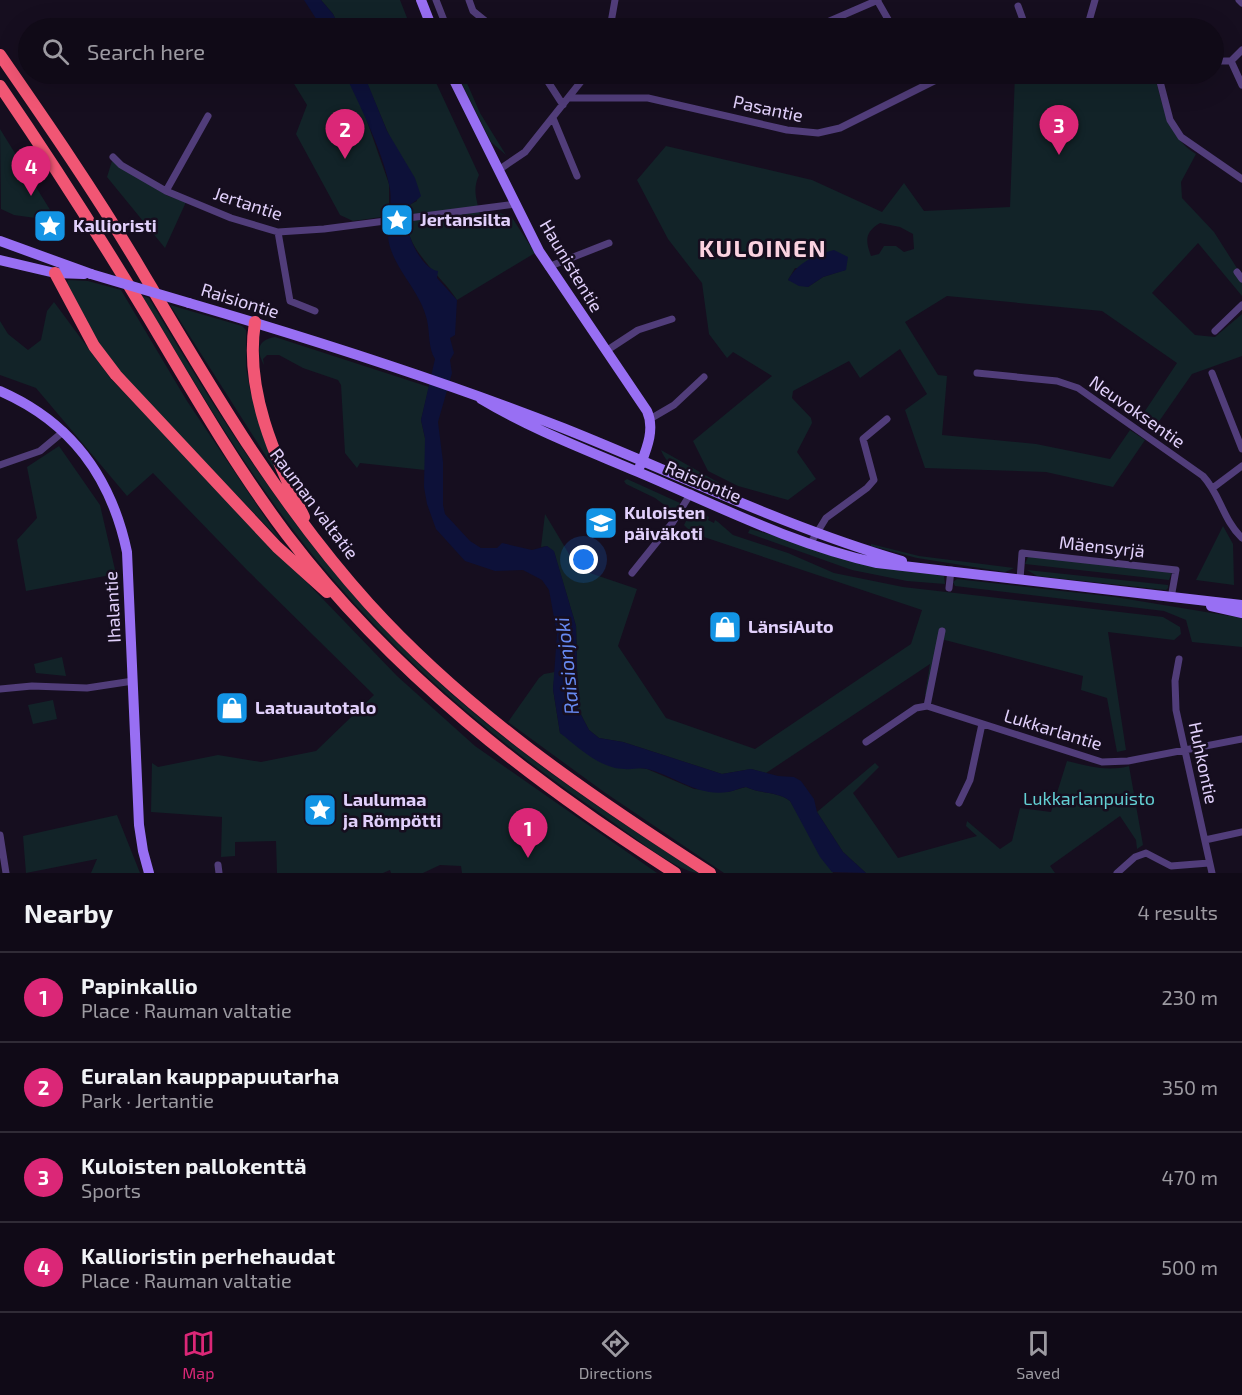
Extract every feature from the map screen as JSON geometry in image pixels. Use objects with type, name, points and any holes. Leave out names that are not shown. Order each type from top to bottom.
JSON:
[{"type":"highway","name":"Rauman valtatie","points":[[0,56],[18,82]]},
{"type":"highway","name":"Rauman valtatie","points":[[20,84],[72,159],[199,369],[286,502],[315,540],[397,634],[462,695],[559,771],[710,873]]},
{"type":"highway","name":"Rauman valtatie","points":[[0,86],[50,159],[253,487],[314,568],[356,617],[419,681],[483,736],[549,787],[675,873]]},
{"type":"highway","points":[[55,273],[94,346],[116,375],[277,547],[356,617]]},
{"type":"highway","points":[[255,322],[252,362],[263,416],[276,455],[315,540]]},
{"type":"main road","points":[[422,0],[428,18]]},
{"type":"main road","name":"Haunistentie","points":[[456,84],[548,267],[650,419]]},
{"type":"main road","name":"Raisiontie","points":[[0,241],[91,274],[255,322],[415,374],[519,411],[816,532],[922,566]]},
{"type":"main road","name":"Raisiontie","points":[[0,260],[55,273],[91,274]]},
{"type":"main road","name":"Ihalantie","points":[[0,391],[41,412],[64,431],[85,455],[104,485],[123,534],[128,568],[139,825],[142,851],[149,873]]},
{"type":"main road","name":"Raisiontie","points":[[481,399],[517,421],[689,495],[810,544],[877,563],[922,566],[1242,604]]},
{"type":"main road","points":[[638,472],[650,432],[650,419]]},
{"type":"main road","name":"Raisiontie","points":[[1177,598],[1242,613]]},
{"type":"street","points":[[436,0],[443,18]]},
{"type":"street","points":[[470,0],[473,11],[482,18]]},
{"type":"street","points":[[612,18],[615,0]]},
{"type":"street","points":[[836,18],[877,0],[887,18]]},
{"type":"street","points":[[1090,18],[1095,0]]},
{"type":"street","points":[[1018,6],[1022,18]]},
{"type":"street","points":[[1224,61],[1231,61],[1242,50]]},
{"type":"street","points":[[1231,61],[1242,85]]},
{"type":"street","points":[[549,84],[563,105]]},
{"type":"street","points":[[500,169],[519,159],[580,84]]},
{"type":"street","name":"Pasantie","points":[[569,98],[648,98],[787,130],[818,134],[840,128],[922,84]]},
{"type":"street","points":[[1161,84],[1170,120],[1181,138],[1242,178]]},
{"type":"street","points":[[166,191],[208,116]]},
{"type":"street","points":[[553,118],[578,176]]},
{"type":"street","name":"Jertantie","points":[[113,157],[121,165],[166,191],[231,218],[278,232],[387,221],[516,204]]},
{"type":"street","points":[[278,232],[290,301],[315,311]]},
{"type":"street","points":[[548,267],[609,243]]},
{"type":"street","points":[[1237,272],[1242,279]]},
{"type":"street","points":[[1215,331],[1242,305]]},
{"type":"street","points":[[606,351],[638,330],[672,320]]},
{"type":"street","name":"Neuvoksentie","points":[[977,373],[1057,381],[1078,388],[1166,449],[1214,487]]},
{"type":"street","points":[[1212,373],[1242,449]]},
{"type":"street","points":[[650,419],[674,405],[705,377]]},
{"type":"street","points":[[810,544],[826,518],[872,485],[875,475],[862,439],[887,419]]},
{"type":"street","points":[[0,465],[40,451],[64,431]]},
{"type":"street","points":[[1242,466],[1214,487],[1226,518],[1242,537]]},
{"type":"street","points":[[632,573],[673,522],[696,484]]},
{"type":"street","name":"Mäensyrjä","points":[[1020,579],[1022,554],[1176,570],[1177,598]]},
{"type":"street","points":[[949,588],[951,570]]},
{"type":"street","points":[[866,742],[916,708],[927,706],[942,631]]},
{"type":"street","name":"Huhkontie","points":[[1179,660],[1174,694],[1212,873]]},
{"type":"street","points":[[0,689],[32,686],[87,688],[133,681]]},
{"type":"street","name":"Lukkarlantie","points":[[927,706],[1102,762],[1128,761],[1185,752],[1242,739]]},
{"type":"street","points":[[959,803],[970,780],[982,724]]},
{"type":"street","points":[[1205,840],[1242,832]]},
{"type":"street","points":[[0,835],[6,873]]},
{"type":"street","points":[[1117,873],[1135,857],[1146,853],[1171,866],[1209,863]]},
{"type":"green space","points":[[321,0],[400,0],[407,18],[335,18]]},
{"type":"green space","points":[[294,84],[350,84],[362,107],[389,184],[389,216],[353,221],[340,215],[296,134],[307,105]]},
{"type":"green space","points":[[367,84],[437,84],[479,175],[475,190],[480,215],[499,213],[511,216],[535,253],[457,300],[422,257],[408,232],[406,219],[409,205],[417,201]]},
{"type":"green space","points":[[462,84],[467,84],[480,113],[506,155],[491,142]]},
{"type":"green space","points":[[1015,84],[1157,84],[1172,129],[1186,147],[1196,154],[1181,182],[1182,198],[1214,232],[1242,276],[1242,296],[1198,243],[1152,293],[1195,335],[1215,337],[1242,314],[1242,356],[1192,374],[1153,430],[1139,420],[1177,363],[1102,311],[947,296],[905,322],[938,375],[947,376],[942,435],[1036,444],[1110,459],[1130,430],[1145,440],[1113,487],[1046,472],[925,468],[905,410],[927,394],[900,349],[860,378],[849,361],[793,391],[792,398],[811,418],[812,423],[797,452],[816,479],[788,500],[738,486],[708,471],[693,441],[772,376],[733,352],[727,358],[709,334],[702,283],[668,239],[637,180],[666,146],[812,180],[882,212],[904,183],[924,211],[1010,207]],"holes":[[[880,223],[900,227],[913,234],[914,249],[904,252],[896,246],[884,246],[879,254],[871,256],[868,245],[871,230]],[[795,268],[845,270],[823,277],[808,287],[788,280]]]},
{"type":"green space","points":[[0,129],[57,221],[14,215],[1,209]]},
{"type":"green space","points":[[112,161],[168,196],[186,202],[165,248],[107,177]]},
{"type":"green space","points":[[68,280],[88,281],[121,290],[187,401],[281,541],[130,384],[99,344],[67,284]]},
{"type":"green space","points":[[142,296],[149,298],[233,434],[294,521],[326,563],[397,642],[467,707],[504,737],[580,794],[699,873],[678,866],[652,850],[534,766],[464,710],[367,617],[309,551],[258,481],[210,408]]},
{"type":"green space","points":[[54,302],[111,379],[397,676],[475,746],[657,873],[462,873],[461,866],[440,865],[423,873],[391,873],[390,870],[383,873],[277,873],[276,841],[235,842],[235,856],[221,857],[222,817],[151,812],[152,763],[158,767],[218,755],[261,762],[316,751],[374,695],[247,570],[153,473],[127,496],[36,388],[0,375],[0,321],[8,334],[28,350],[41,340],[47,311]]},
{"type":"green space","points":[[170,305],[242,326],[246,330],[246,367],[250,390],[276,472]]},
{"type":"green space","points":[[275,337],[429,387],[421,420],[425,438],[425,470],[360,463],[357,468],[345,453],[341,385],[338,380],[303,368],[279,355],[267,355],[263,359],[264,365],[259,351],[260,347],[269,338]]},
{"type":"green space","points":[[59,446],[100,505],[116,574],[26,591],[17,540],[37,518],[27,467]]},
{"type":"green space","points":[[661,450],[730,489],[729,491],[680,471],[665,458]]},
{"type":"green space","points":[[627,479],[680,503],[674,512],[655,498],[626,484],[624,481]]},
{"type":"green space","points":[[695,510],[709,517],[708,520],[714,523],[715,520],[733,535],[788,553],[834,573],[903,587],[1163,617],[1180,627],[1181,634],[1174,640],[1108,632],[1126,750],[1117,752],[1107,698],[1081,690],[1083,676],[941,639],[932,697],[925,695],[930,664],[766,773],[751,769],[722,774],[623,742],[599,738],[589,730],[578,709],[576,626],[554,552],[547,546],[541,547],[545,514],[578,569],[637,589],[618,646],[666,718],[755,749],[911,644],[922,610],[692,533],[684,525],[691,511]]},
{"type":"green space","points":[[1223,526],[1233,544],[1234,585],[1196,580]]},
{"type":"green space","points":[[750,529],[907,571],[944,576],[945,584],[907,581],[852,570],[748,533]]},
{"type":"green space","points":[[871,544],[919,556],[1014,568],[1005,572],[917,558],[871,546]]},
{"type":"green space","points":[[1028,557],[1172,572],[1169,580],[1025,564]]},
{"type":"green space","points":[[1027,570],[1168,585],[1168,588],[1166,590],[1037,576]]},
{"type":"green space","points":[[957,579],[1115,597],[1242,618],[1242,647],[1192,642],[1186,620],[1164,611],[955,586],[953,582]]},
{"type":"green space","points":[[62,657],[66,676],[36,673],[34,664]]},
{"type":"green space","points":[[555,672],[553,689],[560,733],[632,767],[647,769],[694,789],[728,792],[746,787],[785,798],[790,801],[833,873],[724,873],[604,792],[508,722],[539,678],[544,674]]},
{"type":"green space","points":[[53,700],[57,719],[33,724],[28,705]]},
{"type":"green space","name":"Lukkarlanpuisto","points":[[1067,761],[1106,768],[1129,766],[1143,845],[1137,849],[1136,840],[1120,816],[1050,866],[1055,873],[866,873],[843,852],[817,812],[875,763],[879,767],[853,793],[898,858],[977,836],[966,826],[967,821],[1000,849],[1012,841],[1020,808],[1051,812]]},
{"type":"green space","points":[[117,815],[140,873],[91,873],[97,859],[26,873],[23,836]]},
{"type":"water","points":[[304,0],[321,0],[335,18],[316,18]]},
{"type":"water","name":"Raisionjoki","points":[[350,84],[368,84],[387,131],[415,178],[421,196],[407,210],[407,226],[410,236],[419,255],[431,269],[438,271],[437,278],[457,300],[455,335],[450,338],[454,353],[450,360],[452,373],[438,422],[443,462],[445,514],[470,541],[481,548],[497,548],[502,543],[532,550],[547,546],[554,551],[576,626],[578,709],[589,730],[599,738],[623,742],[722,774],[751,769],[778,776],[794,777],[801,781],[814,799],[817,812],[843,852],[866,873],[832,872],[820,857],[790,801],[785,798],[746,787],[728,792],[707,792],[647,769],[616,768],[590,756],[560,733],[553,689],[557,634],[549,590],[542,580],[523,570],[495,571],[465,561],[436,529],[427,504],[424,487],[425,438],[421,420],[435,359],[431,350],[424,310],[398,266],[388,240],[390,189],[383,161]]},
{"type":"water","points":[[834,250],[848,257],[846,270],[823,277],[808,287],[799,286],[788,280],[797,268],[808,260]]},
{"type":"place","name":"Kuloisten pallokenttä","points":[[1059,155]]},
{"type":"place","name":"Euralan kauppapuutarha","points":[[345,159]]},
{"type":"place","name":"Kallioristin perhehaudat","points":[[31,196]]},
{"type":"place","name":"Jertansilta","points":[[397,220]]},
{"type":"place","name":"Kallioristi","points":[[50,226]]},
{"type":"place","name":"Kuloisten päiväkoti","points":[[601,523]]},
{"type":"place","name":"LänsiAuto","points":[[725,627]]},
{"type":"place","name":"Laatuautotalo","points":[[232,708]]},
{"type":"place","name":"Laulumaa ja Römpötti","points":[[320,810]]},
{"type":"place","name":"Papinkallio","points":[[528,858]]},
{"type":"district","name":"KULOINEN","points":[[763,249]]}]
